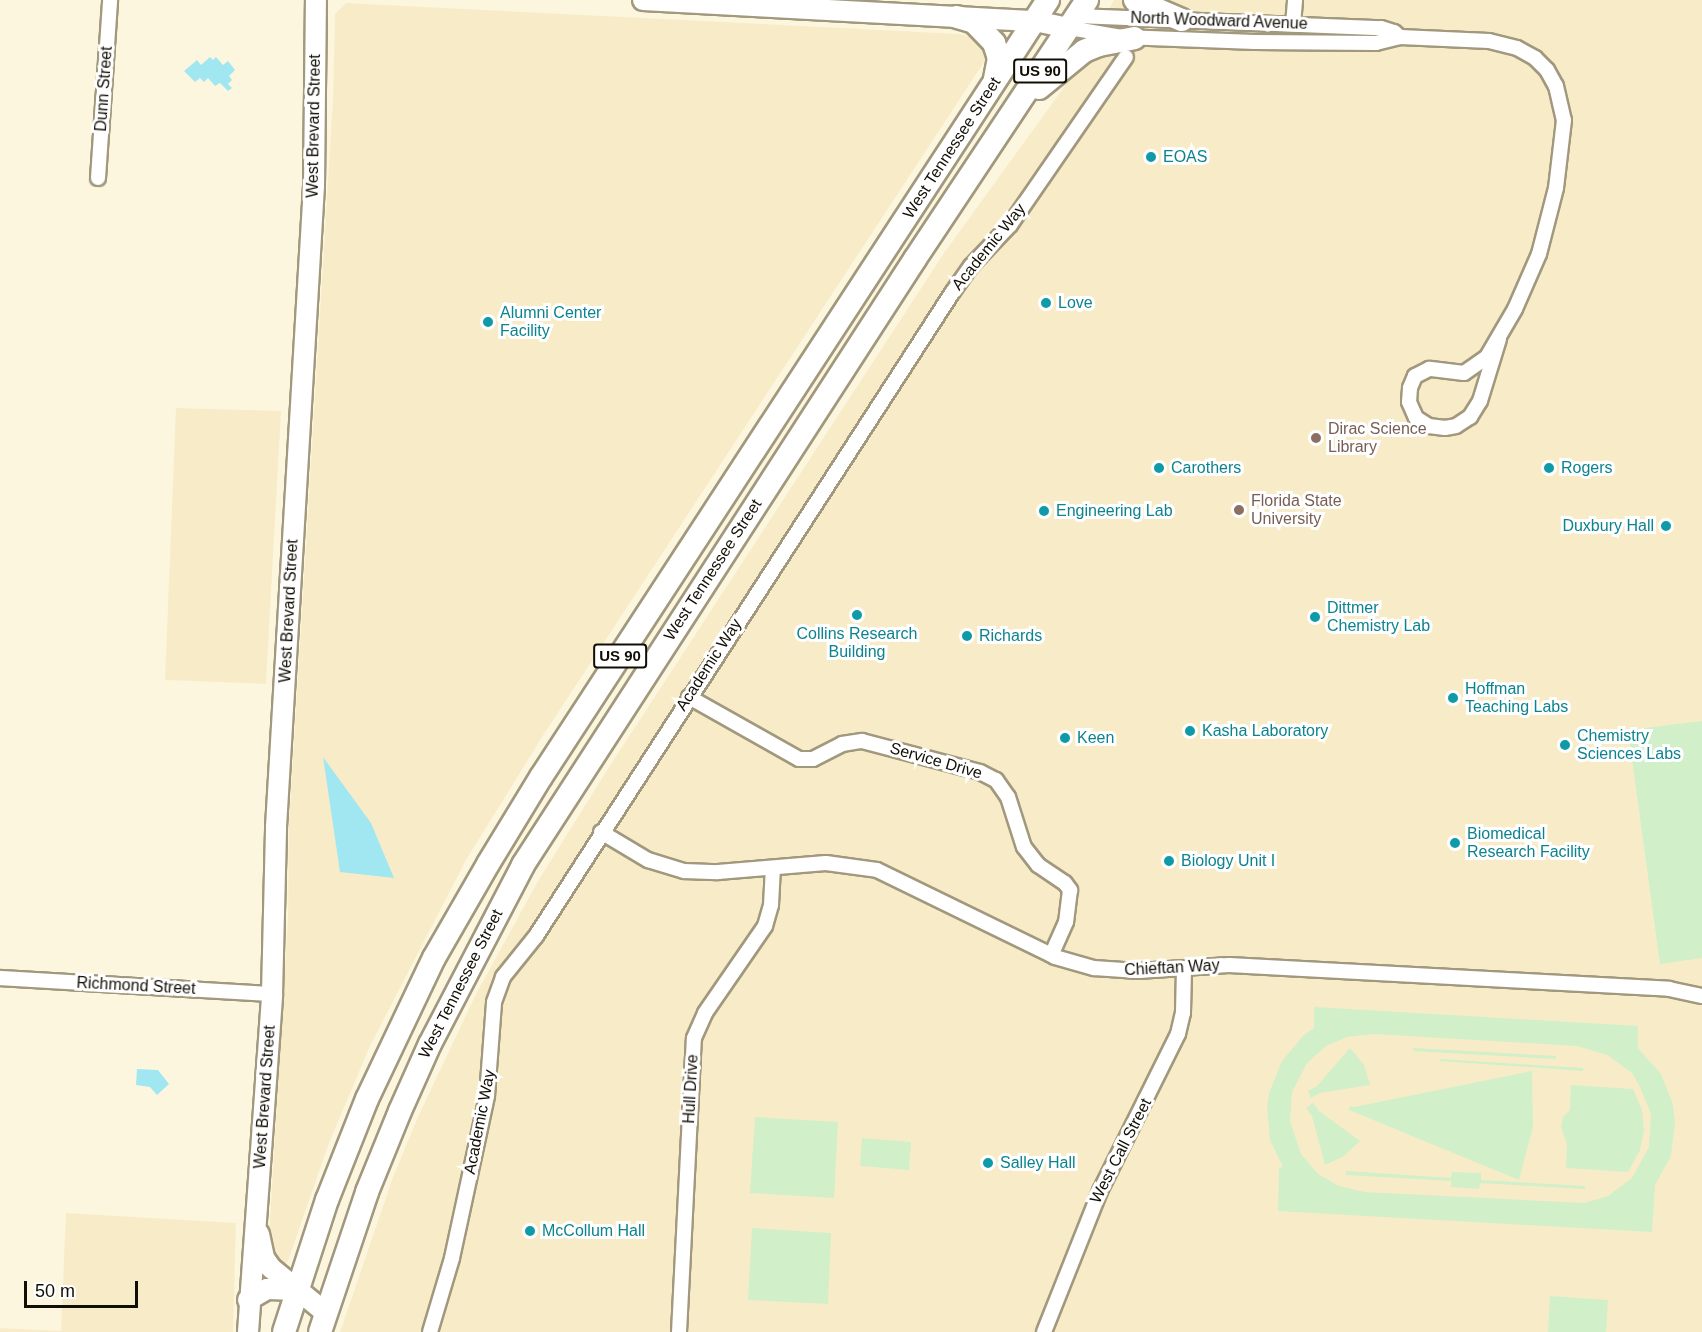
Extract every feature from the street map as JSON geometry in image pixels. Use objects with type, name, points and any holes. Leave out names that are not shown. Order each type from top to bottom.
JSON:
[{"type":"main road","name":"West Tennessee Street","points":[[284,1332],[338,1172],[386,1057],[434,958],[541,777],[1048,0]]},
{"type":"main road","points":[[1135,0],[1182,20]]},
{"type":"main road","name":"West Tennessee Street","points":[[323,1323],[367,1192],[404,1103],[430,1044],[523,865],[1078,14]]},
{"type":"main road","points":[[957,17],[966,18],[981,27],[998,50],[999,66],[991,88]]},
{"type":"main road","points":[[1012,114],[1079,53],[1099,45],[1130,48]]},
{"type":"street","name":"Dunn Street","points":[[98,177],[110,0]]},
{"type":"street","name":"West Brevard Street","points":[[248,1332],[249,1300],[258,1222],[272,994],[276,827],[314,186],[316,0]]},
{"type":"street","name":"North Woodward Avenue","points":[[643,0],[785,4],[1035,21],[1078,14],[1381,28],[1394,32],[1400,37]]},
{"type":"street","points":[[1293,24],[1295,0]]},
{"type":"street","name":"North Woodward Avenue","points":[[1078,14],[1130,48],[1376,43],[1400,37],[1489,41],[1512,46],[1543,66],[1559,91],[1564,128],[1549,218],[1531,275],[1500,339],[1480,401],[1470,417],[1456,426],[1445,428],[1428,426],[1416,418],[1409,406],[1408,398],[1411,384],[1418,373],[1429,369],[1459,374],[1468,371],[1487,357],[1500,339]]},
{"type":"street","name":"Academic Way","points":[[430,1332],[452,1258],[487,1096],[494,1010],[499,986],[509,967],[536,936],[601,832],[952,293],[971,266],[1010,225],[1130,48]]},
{"type":"street","name":"Service Drive","points":[[689,697],[799,759],[813,759],[847,742],[868,741],[980,772],[996,780],[1008,797],[1024,847],[1038,865],[1065,883],[1070,890],[1068,917],[1051,955]]},
{"type":"street","name":"Chieftan Way","points":[[601,832],[648,860],[675,869],[709,872],[826,863],[876,870],[1051,955],[1071,963],[1111,970],[1229,965],[1669,989],[1702,996]]},
{"type":"street","name":"Hull Drive","points":[[679,1332],[694,1038],[705,1013],[765,926],[771,905],[772,868]]},
{"type":"street","name":"West Call Street","points":[[1044,1332],[1100,1191],[1178,1034],[1183,1013],[1184,968]]},
{"type":"street","name":"Richmond Street","points":[[0,978],[272,994]]},
{"type":"street","name":"West Brevard Street","points":[[258,1222],[264,1258],[271,1268],[297,1290],[323,1323]]},
{"type":"street","points":[[249,1300],[267,1289],[297,1290]]},
{"type":"shaded area","name":"Florida State University","points":[[1114,0],[1702,0],[1702,1332],[340,1332],[393,1177],[417,1119],[475,996],[538,881],[609,767],[944,253],[1072,76]]},
{"type":"shaded area","points":[[346,3],[960,34],[971,37],[982,45],[986,59],[544,734],[466,860],[370,1046],[329,1143],[288,1261],[284,1266],[278,1265],[271,1252],[269,1237],[288,919],[289,826],[333,99],[335,14]]},
{"type":"shaded area","points":[[176,408],[281,411],[266,684],[165,680]]},
{"type":"shaded area","points":[[66,1213],[236,1223],[233,1332],[0,1332],[0,1328],[61,1331]]},
{"type":"green space","points":[[1702,721],[1702,958],[1660,964],[1628,730]]},
{"type":"green space","points":[[1314,1007],[1638,1026],[1638,1048],[1661,1074],[1673,1104],[1675,1121],[1671,1156],[1655,1185],[1652,1232],[1278,1211],[1279,1168],[1283,1167],[1270,1140],[1267,1107],[1269,1093],[1282,1061],[1303,1036],[1314,1028]],"holes":[[[1374,1034],[1577,1046],[1607,1055],[1632,1073],[1651,1114],[1649,1147],[1632,1178],[1608,1196],[1584,1203],[1364,1192],[1339,1186],[1318,1174],[1301,1154],[1290,1121],[1292,1092],[1307,1063],[1326,1046],[1347,1037]]]},
{"type":"green space","points":[[1350,1048],[1364,1065],[1370,1085],[1320,1093],[1311,1098],[1308,1091],[1317,1086]]},
{"type":"green space","points":[[1413,1048],[1556,1056],[1555,1059],[1413,1051]]},
{"type":"green space","points":[[1440,1059],[1583,1068],[1583,1071],[1440,1061]]},
{"type":"green space","points":[[1532,1071],[1533,1127],[1519,1180],[1349,1110],[1350,1106]]},
{"type":"green space","points":[[1571,1085],[1633,1089],[1642,1110],[1644,1131],[1640,1150],[1628,1172],[1566,1168],[1567,1144],[1561,1127],[1563,1117],[1570,1110]]},
{"type":"green space","points":[[1313,1103],[1319,1111],[1360,1141],[1344,1156],[1325,1165],[1312,1116],[1306,1108]]},
{"type":"green space","points":[[755,1117],[838,1122],[834,1198],[750,1193]]},
{"type":"green space","points":[[862,1138],[911,1142],[909,1170],[860,1166]]},
{"type":"green space","points":[[1346,1171],[1451,1178],[1452,1172],[1481,1173],[1481,1180],[1585,1186],[1585,1189],[1480,1183],[1479,1189],[1451,1187],[1451,1181],[1346,1175]]},
{"type":"green space","points":[[752,1228],[831,1233],[828,1304],[748,1300]]},
{"type":"green space","points":[[1550,1296],[1608,1300],[1606,1332],[1548,1332]]},
{"type":"water","points":[[210,57],[213,60],[216,57],[223,65],[228,61],[235,70],[229,76],[232,80],[228,84],[232,88],[228,91],[220,83],[215,86],[208,78],[204,82],[200,78],[195,82],[184,71],[197,60],[201,65]]},
{"type":"water","points":[[323,757],[371,823],[394,878],[340,872]]},
{"type":"water","points":[[137,1069],[158,1070],[169,1084],[157,1095],[150,1087],[136,1085]]},
{"type":"place","name":"EOAS","points":[[1151,157]]},
{"type":"place","name":"Love","points":[[1046,303]]},
{"type":"place","name":"Alumni Center Facility","points":[[488,322]]},
{"type":"place","name":"Dirac Science Library","points":[[1316,438]]},
{"type":"place","name":"Carothers","points":[[1159,468]]},
{"type":"place","name":"Rogers","points":[[1549,468]]},
{"type":"place","name":"Florida State University","points":[[1239,510]]},
{"type":"place","name":"Engineering Lab","points":[[1044,511]]},
{"type":"place","name":"Duxbury Hall","points":[[1666,526]]},
{"type":"place","name":"Collins Research Building","points":[[857,615]]},
{"type":"place","name":"Dittmer Chemistry Lab","points":[[1315,617]]},
{"type":"place","name":"Richards","points":[[967,636]]},
{"type":"place","name":"Hoffman Teaching Labs","points":[[1453,698]]},
{"type":"place","name":"Kasha Laboratory","points":[[1190,731]]},
{"type":"place","name":"Keen","points":[[1065,738]]},
{"type":"place","name":"Chemistry Sciences Labs","points":[[1565,745]]},
{"type":"place","name":"Biomedical Research Facility","points":[[1455,843]]},
{"type":"place","name":"Biology Unit I","points":[[1169,861]]},
{"type":"place","name":"Salley Hall","points":[[988,1163]]},
{"type":"place","name":"McCollum Hall","points":[[530,1231]]}]
